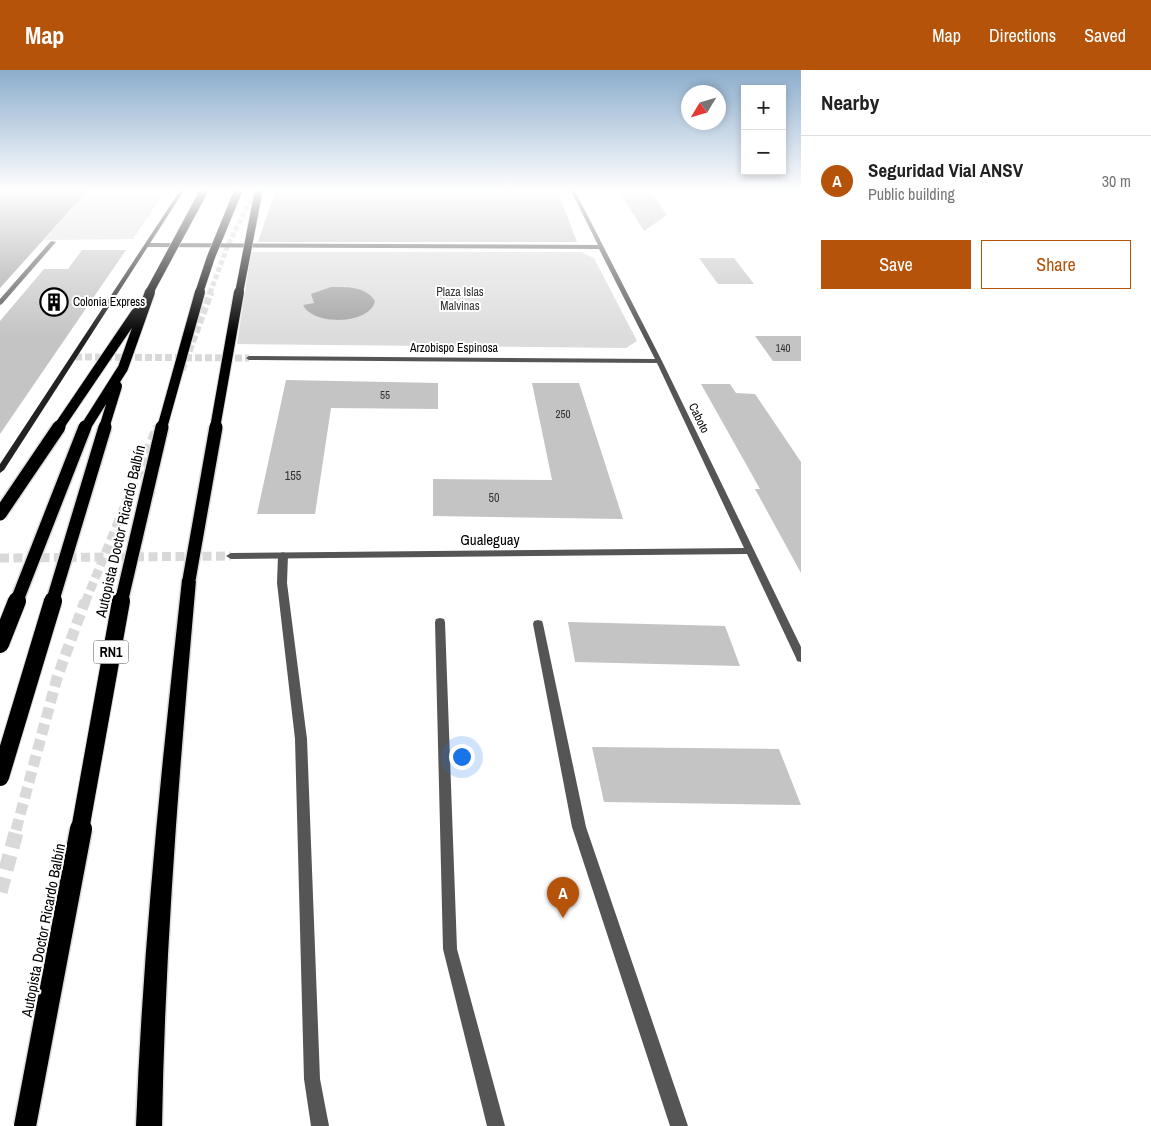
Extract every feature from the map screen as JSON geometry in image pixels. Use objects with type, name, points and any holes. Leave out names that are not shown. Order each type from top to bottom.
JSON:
[{"type":"highway","points":[[0,514],[148,295],[179,238]]},
{"type":"highway","name":"Autopista Doctor Ricardo Balbín","points":[[25,1126],[75,862],[122,596],[155,452],[194,309],[219,238]]},
{"type":"highway","points":[[149,1126],[152,1010],[166,810],[190,580],[250,238]]},
{"type":"highway","points":[[0,777],[123,368],[148,295]]},
{"type":"highway","points":[[0,644],[86,425],[123,368]]},
{"type":"main road","points":[[0,470],[152,238]]},
{"type":"street","name":"Caboto","points":[[597,238],[659,361],[801,658]]},
{"type":"street","points":[[0,303],[53,242]]},
{"type":"street","points":[[148,245],[602,247]]},
{"type":"street","name":"Arzobispo Espinosa","points":[[249,358],[659,361]]},
{"type":"street","name":"Gualeguay","points":[[230,556],[750,551]]},
{"type":"street","points":[[283,555],[282,583],[302,739],[312,1079],[320,1126]]},
{"type":"street","points":[[440,622],[450,949],[496,1126]]},
{"type":"street","points":[[538,624],[579,827],[679,1126]]},
{"type":"green space","points":[[46,238],[133,238],[133,239],[44,240]]},
{"type":"green space","name":"Plaza Islas Malvinas","points":[[251,252],[581,252],[594,258],[637,341],[626,348],[237,344]]},
{"type":"shaded area","points":[[0,238],[45,238],[0,288]]},
{"type":"shaded area","points":[[331,287],[349,287],[361,290],[366,292],[375,301],[371,309],[363,315],[341,320],[318,317],[309,312],[303,305],[314,303],[311,294]]},
{"type":"building","points":[[259,238],[576,238],[577,242],[258,242]]},
{"type":"building","name":"Colonia Express","points":[[82,250],[126,250],[0,434],[0,321],[44,269],[68,269]]},
{"type":"building","points":[[699,258],[734,258],[754,284],[718,284]]},
{"type":"building","points":[[755,336],[801,336],[801,361],[773,361]]},
{"type":"building","points":[[286,380],[438,383],[438,409],[331,408],[315,514],[257,514]]},
{"type":"building","points":[[532,383],[579,383],[623,519],[433,516],[433,479],[552,480]]},
{"type":"building","points":[[701,384],[730,384],[736,393],[755,394],[801,462],[801,573],[755,489],[760,489]]},
{"type":"building","points":[[568,622],[725,626],[740,666],[575,662]]},
{"type":"building","points":[[592,747],[779,749],[801,805],[604,802]]},
{"type":"tunnel","points":[[210,293],[231,238]]},
{"type":"tunnel","points":[[182,370],[211,292]]},
{"type":"tunnel","points":[[75,357],[249,358]]},
{"type":"tunnel","points":[[85,603],[157,427]]},
{"type":"tunnel","points":[[0,558],[231,556]]},
{"type":"tunnel","points":[[16,830],[57,678],[85,601]]},
{"type":"tunnel","points":[[0,892],[17,829]]},
{"type":"place","name":"Colonia Express","points":[[54,302]]},
{"type":"place","name":"Seguridad Vial ANSV","points":[[563,918]]}]
